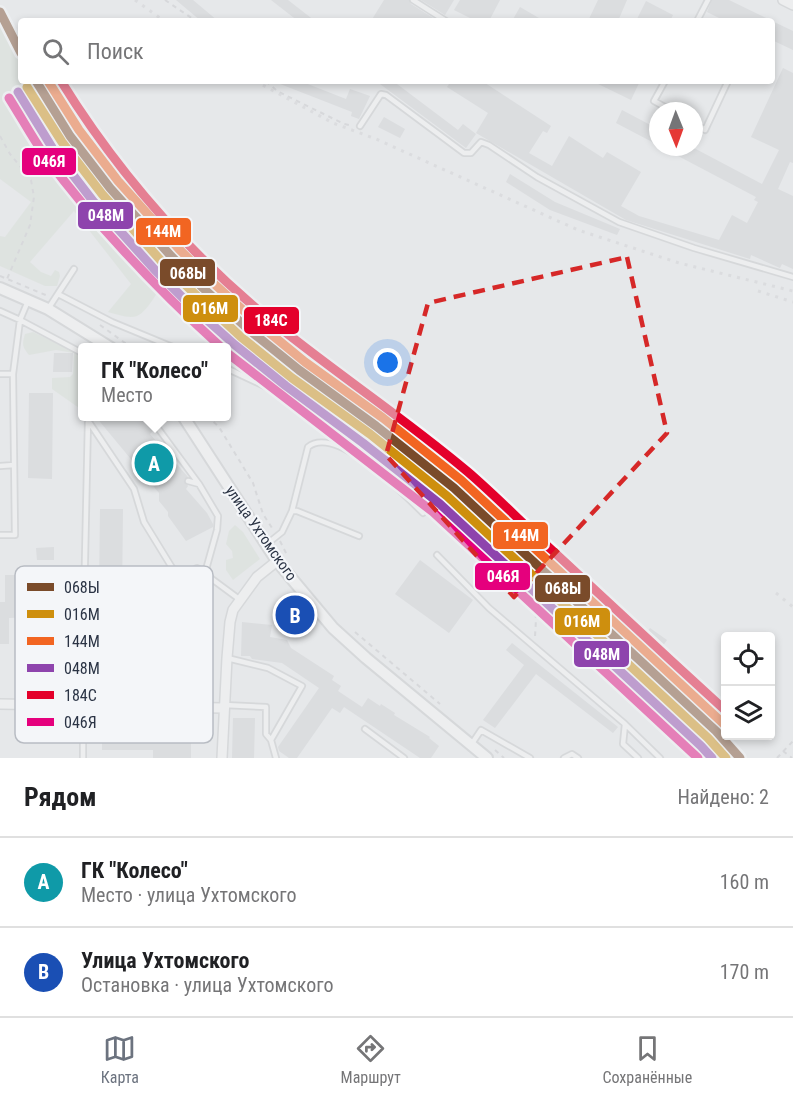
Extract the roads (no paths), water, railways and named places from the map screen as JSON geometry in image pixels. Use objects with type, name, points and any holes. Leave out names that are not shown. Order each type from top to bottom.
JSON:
[{"type":"street","points":[[783,0],[793,5]]},
{"type":"street","points":[[2,289],[48,309],[103,343]]},
{"type":"street","name":"улица Ухтомского","points":[[186,421],[266,544],[283,560],[323,615],[349,644],[471,745],[491,754]]},
{"type":"street","points":[[222,758],[227,658],[233,610],[257,577],[283,560]]},
{"type":"street","points":[[0,704],[15,704]]},
{"type":"street","points":[[213,706],[224,706]]},
{"type":"lane","points":[[413,0],[441,18]]},
{"type":"lane","points":[[699,18],[708,0]]},
{"type":"lane","points":[[656,102],[654,101],[663,84]]},
{"type":"lane","points":[[703,129],[705,130],[727,84]]},
{"type":"lane","points":[[360,126],[381,94],[386,95],[464,153],[471,153],[481,142],[489,144],[537,177],[619,222],[694,248],[793,277]]},
{"type":"lane","points":[[48,309],[74,269]]},
{"type":"lane","points":[[58,294],[112,322],[163,343]]},
{"type":"lane","points":[[0,535],[15,535],[13,374],[20,320],[29,300]]},
{"type":"lane","points":[[0,311],[78,351]]},
{"type":"lane","points":[[231,370],[387,443]]},
{"type":"lane","points":[[0,374],[13,374]]},
{"type":"lane","points":[[84,566],[87,421]]},
{"type":"lane","points":[[89,421],[134,489],[144,522],[171,566]]},
{"type":"lane","points":[[151,421],[199,484],[218,516],[217,530],[206,566]]},
{"type":"lane","points":[[266,544],[282,532],[292,511],[308,447],[313,443],[321,442],[339,447],[365,461],[391,481],[423,513]]},
{"type":"lane","points":[[0,466],[14,465]]},
{"type":"lane","points":[[188,481],[199,484]]},
{"type":"lane","points":[[292,511],[359,536]]},
{"type":"lane","points":[[437,555],[489,608],[624,724],[660,758]]},
{"type":"lane","points":[[213,580],[239,599]]},
{"type":"lane","points":[[227,658],[268,668],[302,686],[271,740]]},
{"type":"lane","points":[[224,706],[266,707],[266,734],[271,740],[276,758]]},
{"type":"lane","points":[[624,724],[623,744],[638,758]]},
{"type":"lane","points":[[365,729],[404,758]]},
{"type":"lane","points":[[471,745],[481,730],[530,758]]},
{"type":"lane","points":[[564,758],[572,754],[578,758]]},
{"type":"railway","points":[[135,0],[160,18]]},
{"type":"railway","points":[[261,84],[333,123],[376,139],[578,230],[679,263],[793,291]]},
{"type":"railway","points":[[758,291],[793,302]]},
{"type":"railway","points":[[776,593],[793,607]]},
{"type":"place","name":"ГК \"Колесо\"","points":[[154,463]]},
{"type":"place","name":"Улица Ухтомского","points":[[295,615]]}]
